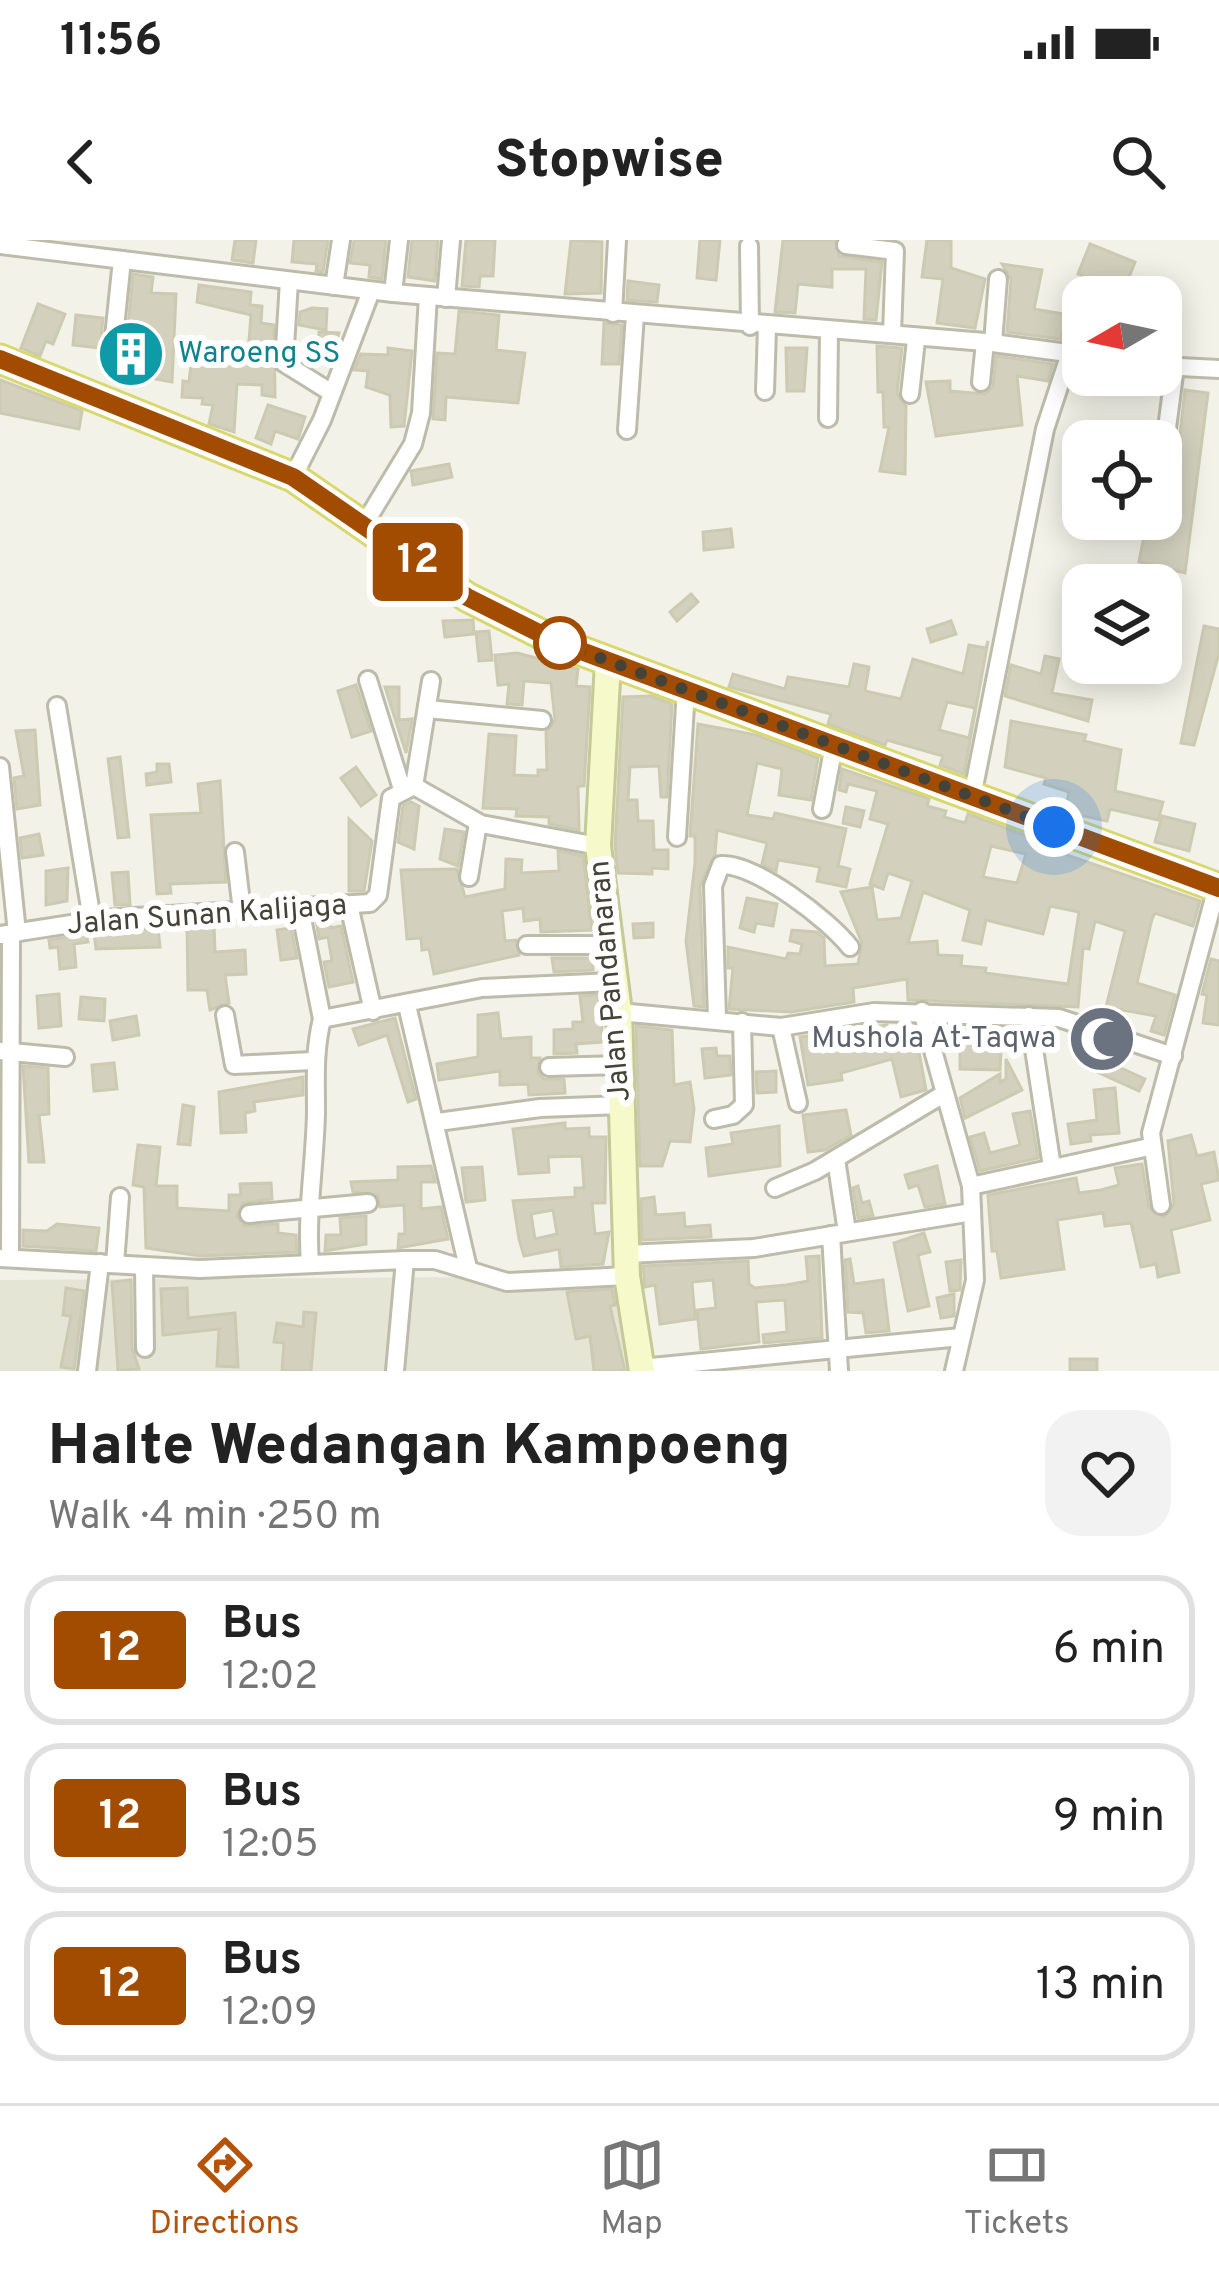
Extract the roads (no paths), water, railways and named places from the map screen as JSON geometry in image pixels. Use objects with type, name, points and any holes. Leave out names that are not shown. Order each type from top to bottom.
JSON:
[{"type":"main road","points":[[0,359],[293,477],[467,597],[608,662],[1218,887]]},
{"type":"main road","name":"Jalan Pandanaran","points":[[608,662],[598,846],[619,1012],[627,1265],[642,1370]]},
{"type":"street","points":[[334,286],[341,240]]},
{"type":"street","points":[[393,293],[399,240]]},
{"type":"street","points":[[365,523],[413,444],[451,240]]},
{"type":"street","points":[[613,314],[617,240]]},
{"type":"street","points":[[0,245],[371,291],[1062,352]]},
{"type":"street","points":[[845,245],[895,251],[892,334]]},
{"type":"street","points":[[749,246],[765,391]]},
{"type":"street","points":[[112,356],[122,260]]},
{"type":"street","points":[[981,382],[998,279]]},
{"type":"street","points":[[289,281],[284,363],[332,393]]},
{"type":"street","points":[[293,477],[371,291]]},
{"type":"street","points":[[627,430],[634,315]]},
{"type":"street","points":[[828,418],[830,331]]},
{"type":"street","points":[[910,394],[916,340]]},
{"type":"street","points":[[1182,367],[1219,369]]},
{"type":"street","points":[[972,797],[1045,430],[1062,391]]},
{"type":"street","points":[[368,680],[408,787],[478,823],[598,846]]},
{"type":"street","points":[[408,787],[428,709],[430,681]]},
{"type":"street","points":[[677,837],[686,689]]},
{"type":"street","points":[[56,706],[87,921]]},
{"type":"street","points":[[428,709],[542,720]]},
{"type":"street","points":[[822,809],[835,745]]},
{"type":"street","points":[[0,767],[9,934],[5,1258],[200,1269],[405,1260],[468,1268],[507,1282],[972,1213]]},
{"type":"street","name":"Jalan Sunan Kalijaga","points":[[9,934],[87,921],[370,903],[378,895],[388,811],[408,787]]},
{"type":"street","points":[[469,877],[478,823]]},
{"type":"street","points":[[70,838],[87,921]]},
{"type":"street","points":[[235,852],[242,911]]},
{"type":"street","points":[[717,1019],[713,886],[721,865],[742,868],[832,924],[850,946]]},
{"type":"street","points":[[1161,1205],[1149,1147],[1218,887]]},
{"type":"street","points":[[349,905],[373,1011]]},
{"type":"street","points":[[300,908],[322,1018],[312,1061],[316,1110],[307,1212],[310,1264]]},
{"type":"street","points":[[527,945],[608,945]]},
{"type":"street","points":[[322,1018],[482,988],[614,982]]},
{"type":"street","points":[[407,1005],[438,1122],[468,1268]]},
{"type":"street","points":[[922,1011],[971,1186],[976,1280],[954,1371]]},
{"type":"street","points":[[619,1012],[781,1027],[874,1012],[1059,1018],[1172,1056]]},
{"type":"street","points":[[225,1016],[234,1065],[312,1061]]},
{"type":"street","points":[[1029,1016],[1052,1167]]},
{"type":"street","points":[[714,1119],[733,1115],[744,1106],[742,1022]]},
{"type":"street","points":[[781,1027],[798,1103]]},
{"type":"street","points":[[5,1052],[65,1057]]},
{"type":"street","points":[[549,1067],[621,1065]]},
{"type":"street","points":[[775,1187],[836,1159],[942,1095]]},
{"type":"street","points":[[438,1122],[540,1108],[622,1105]]},
{"type":"street","points":[[971,1186],[1149,1147]]},
{"type":"street","points":[[836,1159],[835,1352],[839,1371]]},
{"type":"street","points":[[88,1371],[120,1197]]},
{"type":"street","points":[[249,1214],[368,1203]]},
{"type":"street","points":[[395,1371],[405,1260]]},
{"type":"street","points":[[144,1266],[145,1348]]},
{"type":"street","points":[[642,1370],[961,1337]]},
{"type":"place","name":"Waroeng SS","points":[[131,354]]},
{"type":"place","name":"Mushola At-Taqwa","points":[[1102,1039]]}]
